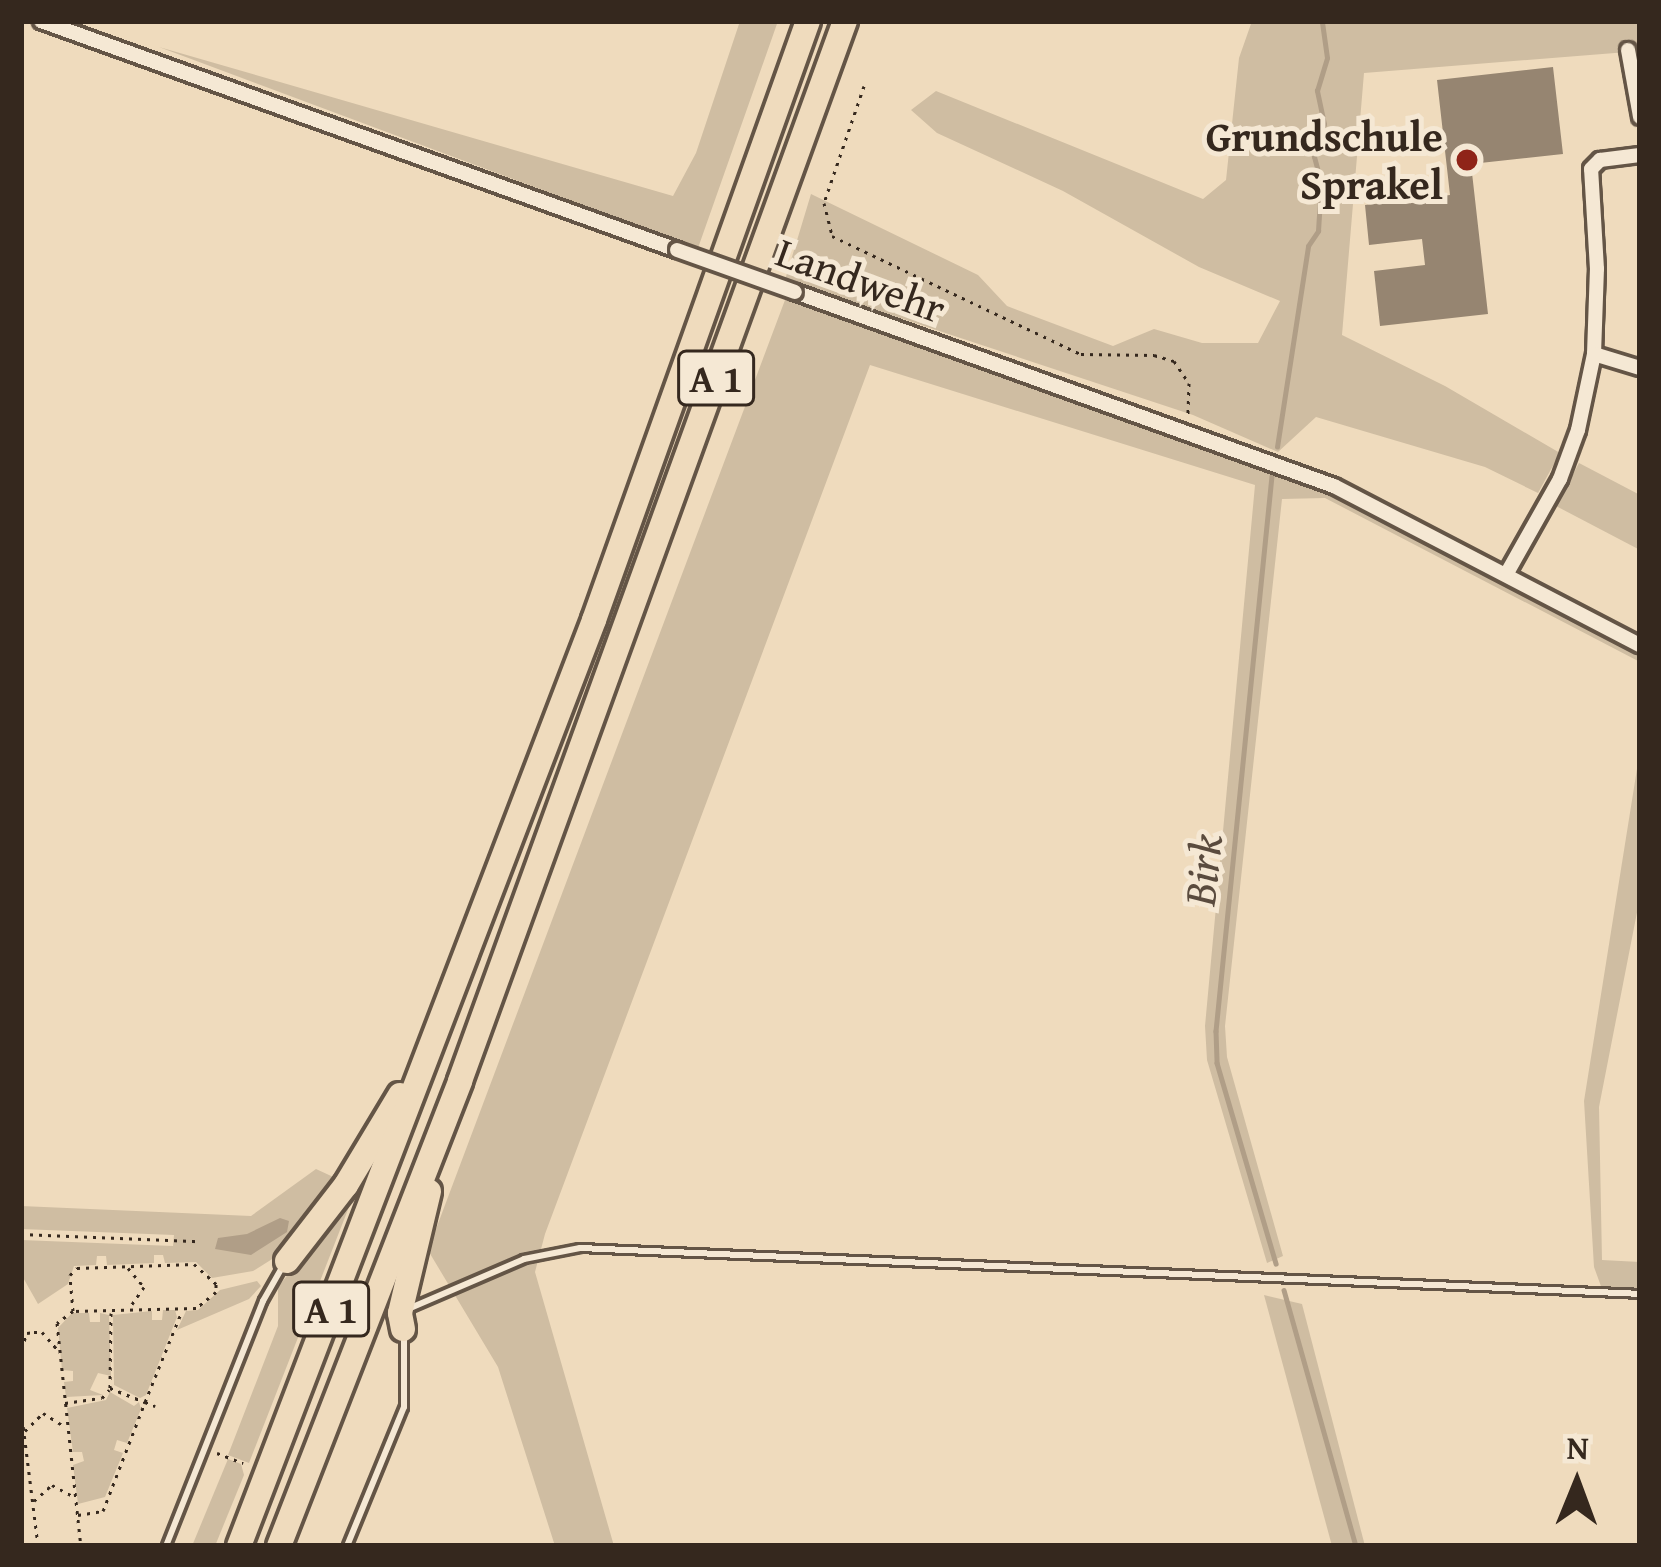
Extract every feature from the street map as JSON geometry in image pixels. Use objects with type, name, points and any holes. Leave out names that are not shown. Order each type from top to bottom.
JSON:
[{"type":"highway","name":"A 1","points":[[239,1546],[594,620],[808,21]]},
{"type":"highway","name":"A 1","points":[[279,1546],[460,1081],[845,21]]},
{"type":"highway","points":[[286,1261],[346,1185],[403,1091],[423,1072]]},
{"type":"highway","points":[[402,1321],[460,1081]]},
{"type":"street","name":"Landwehr","points":[[40,21],[1334,487],[1640,645]]},
{"type":"street","points":[[1628,50],[1640,117]]},
{"type":"street","points":[[1507,573],[1560,478],[1578,430],[1594,355],[1598,269],[1591,169],[1600,160],[1640,155]]},
{"type":"street","points":[[1594,355],[1640,368]]},
{"type":"lane","points":[[347,1546],[404,1407],[402,1321],[524,1259],[580,1248],[1640,1294]]},
{"type":"lane","points":[[166,1546],[263,1301],[286,1261]]},
{"type":"path","points":[[864,86],[824,203],[832,236],[1081,354],[1154,355],[1174,361],[1190,391],[1184,430]]},
{"type":"path","points":[[21,1234],[200,1241]]},
{"type":"path","points":[[73,1311],[70,1275],[75,1268],[196,1265],[216,1284],[217,1292],[196,1308],[73,1311],[57,1323],[81,1546]]},
{"type":"path","points":[[127,1266],[145,1287],[128,1310]]},
{"type":"path","points":[[79,1515],[103,1510],[183,1309]]},
{"type":"path","points":[[65,1403],[102,1398],[110,1388],[111,1311]]},
{"type":"path","points":[[175,1330],[184,1334]]},
{"type":"path","points":[[21,1348],[27,1333],[42,1332],[58,1350]]},
{"type":"path","points":[[110,1388],[155,1406]]},
{"type":"path","points":[[21,1409],[38,1546]]},
{"type":"path","points":[[24,1433],[44,1413],[67,1428]]},
{"type":"path","points":[[205,1448],[244,1462]]},
{"type":"path","points":[[32,1502],[52,1485],[77,1499]]},
{"type":"shaded area","points":[[740,21],[778,21],[698,248],[159,47],[673,196],[696,153]]},
{"type":"shaded area","points":[[1252,21],[1640,21],[1640,51],[1364,73],[1342,335],[1445,386],[1560,453],[1538,493],[1485,467],[1316,417],[1278,452],[1193,415],[785,280],[811,194],[978,275],[1007,306],[1113,346],[1154,329],[1202,343],[1258,343],[1280,301],[1199,267],[1063,191],[937,133],[911,110],[936,91],[1203,199],[1226,180],[1239,58]]},
{"type":"shaded area","points":[[785,300],[809,304],[1347,497],[1569,621],[1591,623],[1640,652],[1640,662],[1325,498],[1282,499],[1225,1026],[1227,1057],[1283,1256],[1267,1263],[1207,1060],[1205,1026],[1255,485],[870,365],[545,1234],[535,1272],[614,1546],[555,1546],[498,1367],[423,1242],[436,1229]]},
{"type":"shaded area","points":[[1579,463],[1640,495],[1640,550],[1556,506]]},
{"type":"shaded area","points":[[1640,750],[1640,897],[1599,1107],[1602,1260],[1640,1262],[1640,1291],[1602,1289],[1594,1267],[1584,1101]]},
{"type":"shaded area","points":[[316,1169],[342,1181],[277,1256],[253,1271],[212,1278],[196,1262],[165,1263],[163,1255],[154,1255],[154,1263],[107,1265],[106,1256],[97,1256],[96,1265],[74,1266],[68,1284],[38,1304],[21,1274],[21,1240],[173,1246],[174,1235],[21,1229],[21,1206],[251,1216]]},
{"type":"shaded area","points":[[356,1189],[249,1463],[228,1455],[278,1326],[278,1287]]},
{"type":"shaded area","points":[[280,1218],[289,1221],[287,1232],[251,1255],[215,1249],[218,1238],[247,1234]]},
{"type":"shaded area","points":[[257,1281],[261,1286],[249,1299],[177,1330],[186,1311],[198,1310],[220,1290]]},
{"type":"shaded area","points":[[1264,1295],[1302,1304],[1365,1546],[1332,1546]]},
{"type":"shaded area","points":[[163,1310],[175,1310],[177,1317],[146,1395],[140,1398],[114,1385],[113,1315],[152,1311],[152,1320],[162,1320]]},
{"type":"shaded area","points":[[72,1313],[89,1313],[90,1322],[100,1322],[100,1313],[109,1315],[111,1376],[98,1373],[90,1390],[103,1395],[66,1397],[64,1382],[73,1381],[73,1371],[62,1370],[58,1328]]},
{"type":"shaded area","points":[[110,1392],[134,1406],[139,1402],[141,1409],[127,1443],[117,1440],[114,1450],[123,1453],[105,1497],[78,1504],[73,1465],[84,1461],[82,1452],[73,1452],[67,1408],[106,1400]]},
{"type":"shaded area","points":[[228,1459],[241,1464],[244,1475],[215,1546],[192,1546]]},
{"type":"building","points":[[1553,67],[1563,154],[1471,164],[1488,314],[1380,326],[1374,271],[1425,265],[1422,239],[1369,245],[1365,205],[1450,195],[1437,80]]},
{"type":"waterway","name":"Birk","points":[[1277,447],[1308,246],[1318,231],[1321,183],[1314,157],[1324,124],[1317,91],[1327,58],[1322,21]]},
{"type":"waterway","name":"Birk","points":[[1272,476],[1216,1031],[1217,1063],[1276,1263]]},
{"type":"waterway","name":"Birk","points":[[1284,1290],[1356,1546]]},
{"type":"place","name":"Grundschule Sprakel","points":[[1467,160]]}]
